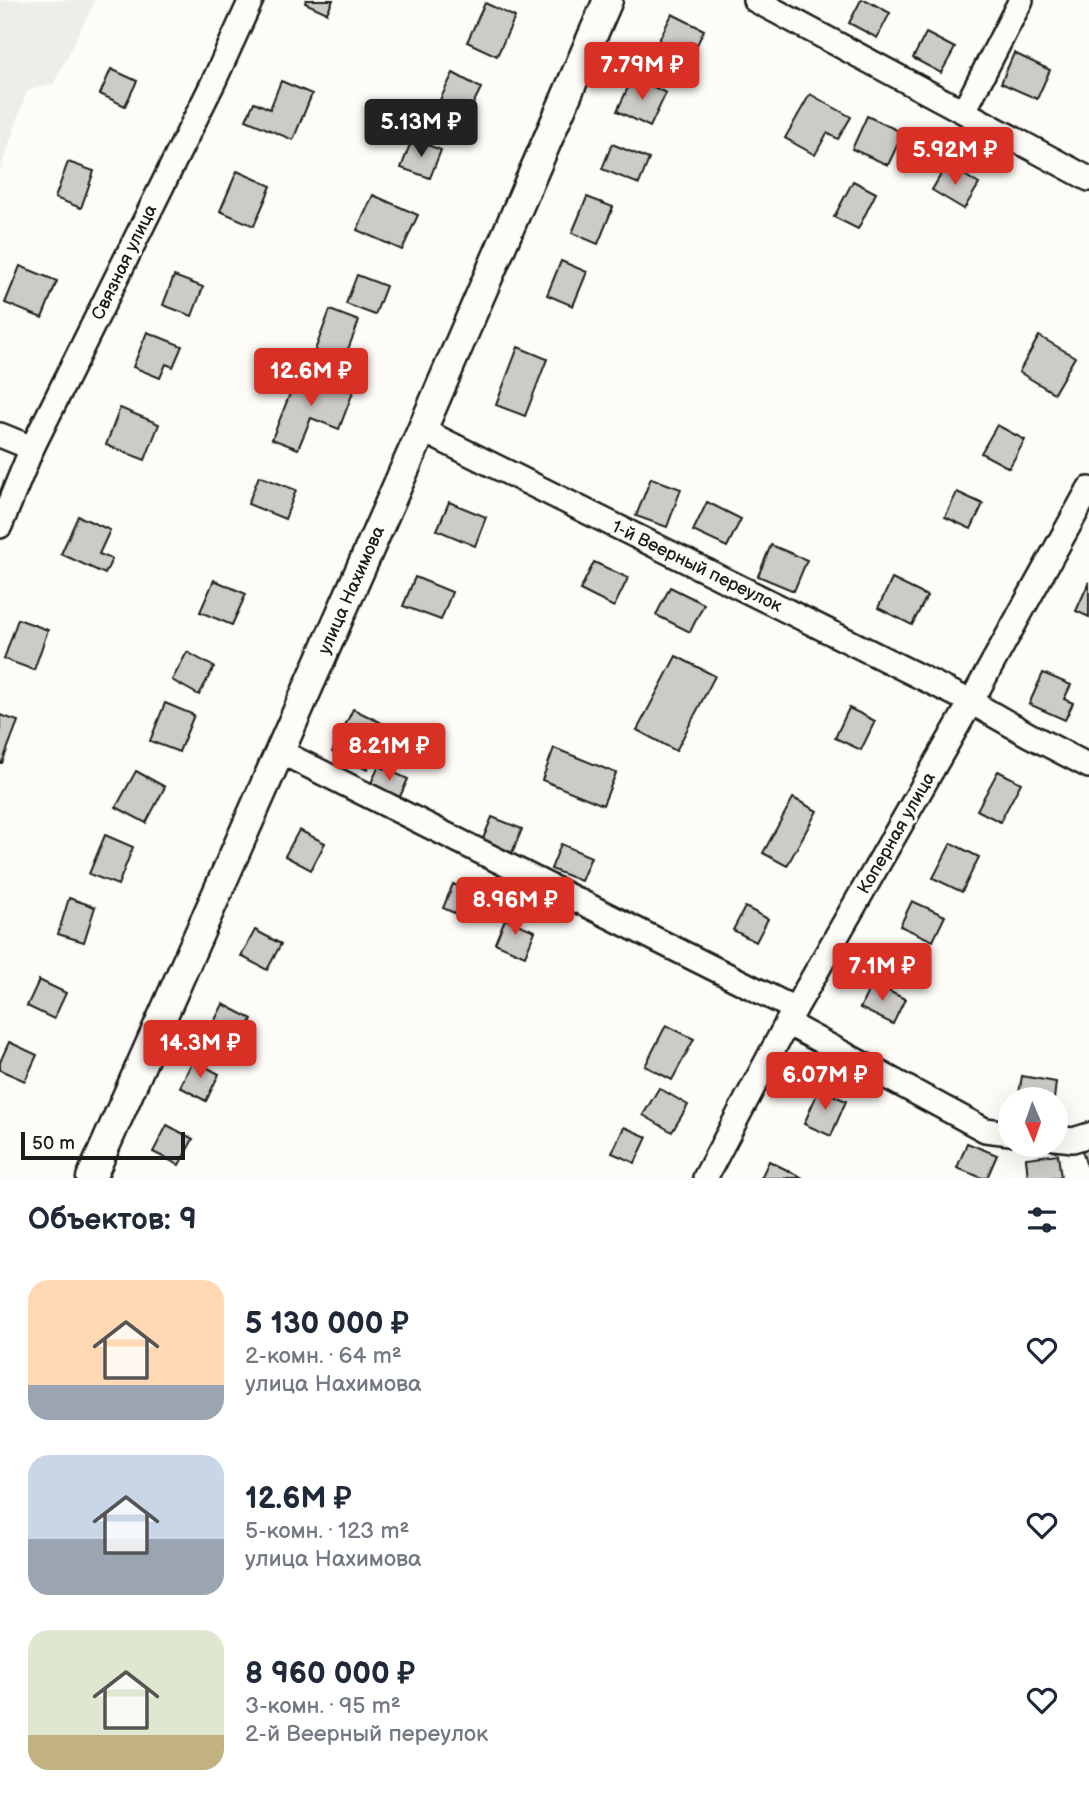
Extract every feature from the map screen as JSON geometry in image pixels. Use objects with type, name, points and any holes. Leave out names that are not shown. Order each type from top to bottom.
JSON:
[{"type":"main road","name":"улица Нахимова","points":[[91,1178],[422,430],[607,0]]},
{"type":"street","name":"Связная улица","points":[[0,526],[32,448],[214,81],[251,0]]},
{"type":"street","points":[[755,0],[1089,179]]},
{"type":"street","points":[[964,111],[1021,0]]},
{"type":"street","name":"1-й Веерный переулок","points":[[422,430],[971,702],[1029,736],[1089,766]]},
{"type":"street","points":[[0,435],[32,448]]},
{"type":"street","name":"Коперная улица","points":[[705,1178],[791,1016],[971,702],[1089,489]]},
{"type":"street","points":[[279,751],[791,1016],[985,1130],[998,1132]]},
{"type":"street","points":[[1068,1139],[1089,1135]]},
{"type":"shaded area","points":[[0,0],[95,0],[54,83],[27,91],[0,171]]},
{"type":"building","points":[[306,0],[333,0],[327,13],[305,3]]},
{"type":"building","points":[[861,0],[890,13],[877,38],[849,23]]},
{"type":"building","points":[[485,3],[515,17],[497,56],[467,42]]},
{"type":"building","points":[[672,14],[704,30],[688,64],[655,48]]},
{"type":"building","points":[[926,33],[955,48],[941,73],[913,58]]},
{"type":"building","points":[[1014,53],[1050,70],[1037,99],[1001,83]]},
{"type":"building","points":[[111,69],[137,81],[125,106],[100,94]]},
{"type":"building","points":[[453,73],[481,88],[462,126],[434,112]]},
{"type":"building","points":[[633,77],[666,93],[650,127],[617,111]]},
{"type":"building","points":[[281,81],[312,94],[293,140],[246,120],[254,102],[270,109]]},
{"type":"building","points":[[810,94],[851,117],[838,139],[827,133],[815,155],[785,138]]},
{"type":"building","points":[[867,116],[903,133],[888,165],[852,149]]},
{"type":"building","points":[[412,139],[441,150],[430,178],[401,168]]},
{"type":"building","points":[[612,144],[649,159],[639,184],[602,169]]},
{"type":"building","points":[[68,162],[94,171],[81,208],[55,198]]},
{"type":"building","points":[[947,164],[979,184],[964,209],[932,190]]},
{"type":"building","points":[[237,171],[271,186],[254,226],[220,211]]},
{"type":"building","points":[[853,181],[876,193],[858,229],[834,217]]},
{"type":"building","points":[[373,195],[418,215],[402,250],[357,230]]},
{"type":"building","points":[[587,197],[613,207],[598,244],[572,233]]},
{"type":"building","points":[[561,261],[587,272],[573,306],[547,295]]},
{"type":"building","points":[[20,266],[57,281],[42,318],[5,303]]},
{"type":"building","points":[[357,275],[386,286],[375,315],[346,304]]},
{"type":"building","points":[[174,276],[203,287],[192,316],[163,305]]},
{"type":"building","points":[[330,310],[359,321],[343,362],[315,350]]},
{"type":"building","points":[[147,332],[182,346],[173,367],[166,364],[160,378],[133,367]]},
{"type":"building","points":[[1039,336],[1075,357],[1054,393],[1019,372]]},
{"type":"building","points":[[518,347],[547,359],[525,416],[496,405]]},
{"type":"building","points":[[299,371],[353,392],[339,429],[311,418],[298,449],[272,439]]},
{"type":"building","points":[[120,408],[159,424],[145,460],[106,445]]},
{"type":"building","points":[[997,425],[1025,440],[1009,468],[981,453]]},
{"type":"building","points":[[259,476],[296,490],[285,519],[248,504]]},
{"type":"building","points":[[651,478],[681,489],[667,527],[636,516]]},
{"type":"building","points":[[957,492],[983,504],[971,529],[945,517]]},
{"type":"building","points":[[449,502],[486,517],[475,546],[437,530]]},
{"type":"building","points":[[707,502],[741,519],[727,547],[693,531]]},
{"type":"building","points":[[78,516],[110,530],[99,554],[112,559],[105,574],[61,554]]},
{"type":"building","points":[[771,545],[807,560],[794,591],[758,576]]},
{"type":"building","points":[[594,562],[628,578],[614,607],[580,590]]},
{"type":"building","points":[[415,577],[452,592],[441,620],[403,606]]},
{"type":"building","points":[[892,579],[927,596],[912,625],[878,608]]},
{"type":"building","points":[[214,580],[246,594],[232,625],[200,612]]},
{"type":"building","points":[[1089,582],[1089,617],[1076,611]]},
{"type":"building","points":[[670,587],[704,604],[690,632],[656,615]]},
{"type":"building","points":[[18,619],[48,630],[34,670],[4,659]]},
{"type":"building","points":[[187,652],[214,667],[199,695],[172,680]]},
{"type":"building","points":[[676,656],[715,676],[676,751],[637,730]]},
{"type":"building","points":[[1043,673],[1071,685],[1064,699],[1073,703],[1065,720],[1029,704]]},
{"type":"building","points":[[165,703],[194,715],[179,752],[150,741]]},
{"type":"building","points":[[849,708],[875,721],[861,750],[835,738]]},
{"type":"building","points":[[353,709],[388,726],[367,770],[332,752]]},
{"type":"building","points":[[0,715],[18,721],[2,763],[0,763]]},
{"type":"building","points":[[554,748],[616,773],[603,805],[542,780]]},
{"type":"building","points":[[379,766],[408,779],[398,801],[369,787]]},
{"type":"building","points":[[136,771],[165,787],[146,823],[116,807]]},
{"type":"building","points":[[998,771],[1021,783],[1000,822],[977,810]]},
{"type":"building","points":[[793,798],[817,811],[787,866],[763,853]]},
{"type":"building","points":[[492,817],[522,829],[512,853],[482,841]]},
{"type":"building","points":[[299,830],[325,843],[311,870],[285,856]]},
{"type":"building","points":[[105,835],[133,847],[118,885],[89,874]]},
{"type":"building","points":[[951,843],[979,857],[962,892],[933,878]]},
{"type":"building","points":[[561,844],[591,857],[581,881],[551,869]]},
{"type":"building","points":[[453,884],[482,896],[472,921],[443,908]]},
{"type":"building","points":[[69,898],[95,907],[84,942],[58,934]]},
{"type":"building","points":[[912,901],[945,916],[933,941],[900,926]]},
{"type":"building","points":[[745,907],[768,919],[756,942],[733,930]]},
{"type":"building","points":[[505,919],[535,931],[525,956],[495,943]]},
{"type":"building","points":[[255,930],[281,944],[267,970],[241,956]]},
{"type":"building","points":[[39,980],[66,993],[54,1019],[27,1006]]},
{"type":"building","points":[[872,983],[905,999],[893,1024],[860,1008]]},
{"type":"building","points":[[223,1004],[252,1019],[232,1058],[203,1044]]},
{"type":"building","points":[[666,1025],[694,1039],[672,1080],[645,1066]]},
{"type":"building","points":[[9,1042],[37,1055],[25,1081],[0,1070],[0,1062]]},
{"type":"building","points":[[193,1060],[219,1074],[206,1101],[180,1087]]},
{"type":"building","points":[[1022,1076],[1056,1082],[1055,1087],[1020,1087]]},
{"type":"building","points":[[659,1088],[688,1105],[672,1132],[643,1115]]},
{"type":"building","points":[[819,1089],[846,1101],[831,1136],[804,1124]]},
{"type":"building","points":[[167,1125],[193,1139],[179,1165],[153,1152]]},
{"type":"building","points":[[624,1127],[647,1137],[635,1163],[612,1153]]},
{"type":"building","points":[[967,1143],[997,1155],[987,1178],[957,1168]]},
{"type":"building","points":[[1089,1148],[1089,1174],[1082,1150]]},
{"type":"building","points":[[1058,1157],[1061,1178],[1028,1178],[1026,1158]]},
{"type":"building","points":[[769,1161],[803,1178],[761,1178]]}]
